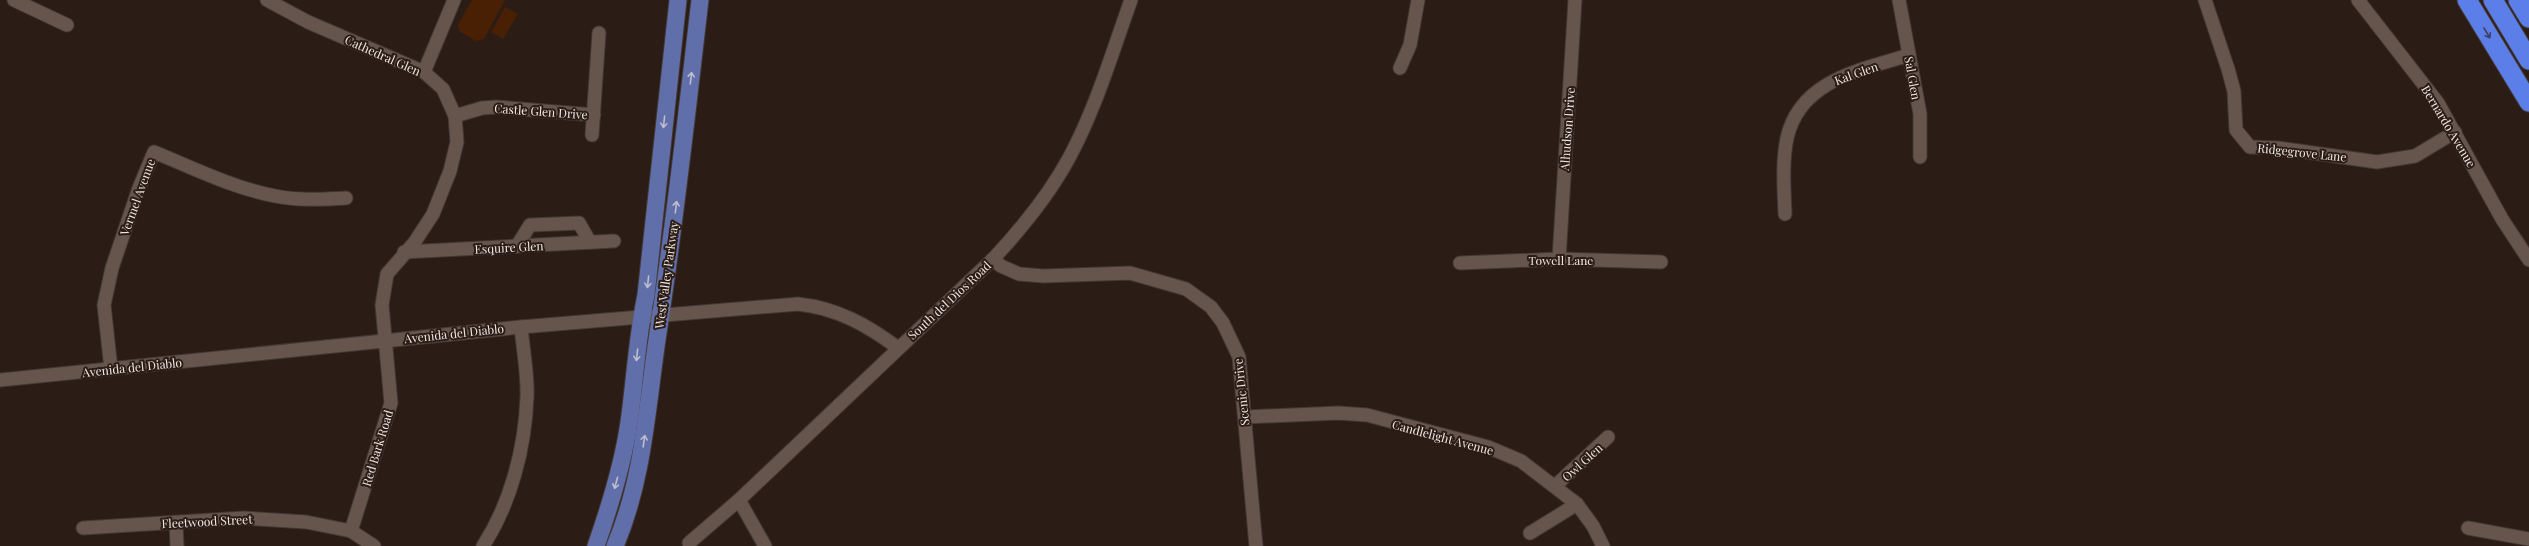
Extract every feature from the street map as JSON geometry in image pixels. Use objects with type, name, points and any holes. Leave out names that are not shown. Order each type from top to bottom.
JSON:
[{"type":"highway","points":[[2467,0],[2529,102]]},
{"type":"highway","points":[[2493,0],[2529,60]]},
{"type":"highway","points":[[2518,0],[2529,18]]},
{"type":"main road","name":"West Valley Parkway","points":[[596,546],[612,500],[628,431],[641,316],[646,295],[678,0]]},
{"type":"main road","name":"West Valley Parkway","points":[[615,546],[632,494],[642,453],[661,315],[700,0]]},
{"type":"street","points":[[14,0],[68,26]]},
{"type":"street","name":"Cathedral Glen","points":[[267,0],[308,22],[424,72],[443,89],[455,116],[457,142],[450,171],[430,219],[414,243],[404,252],[385,280],[382,305],[386,340]]},
{"type":"street","points":[[424,72],[454,0]]},
{"type":"street","name":"South del Dios Road","points":[[689,543],[739,500],[993,259],[1017,233],[1046,196],[1069,159],[1088,119],[1131,0]]},
{"type":"street","points":[[1400,68],[1410,45],[1418,0]]},
{"type":"street","name":"Alhudson Drive","points":[[1558,259],[1575,0]]},
{"type":"street","name":"Sal Glen","points":[[1899,0],[1920,114],[1920,157]]},
{"type":"street","name":"Ridgegrove Lane","points":[[2205,0],[2234,91],[2236,130],[2250,147],[2278,148],[2377,162],[2415,156],[2455,132]]},
{"type":"street","name":"Bernardo Avenue","points":[[2358,0],[2418,75],[2455,132],[2502,219],[2529,260]]},
{"type":"street","name":"Castle Glen Drive","points":[[455,116],[482,108],[496,107],[594,115],[599,33]]},
{"type":"street","name":"Kal Glen","points":[[1785,214],[1784,158],[1787,137],[1803,104],[1818,89],[1833,80],[1909,55]]},
{"type":"street","points":[[592,135],[594,115]]},
{"type":"street","name":"Vermel Avenue","points":[[111,369],[104,305],[112,268],[138,188],[154,152],[245,189],[277,196],[311,200],[346,198]]},
{"type":"street","points":[[517,246],[530,225],[579,223],[590,242]]},
{"type":"street","name":"Esquire Glen","points":[[404,252],[614,241]]},
{"type":"street","name":"Scenic Drive","points":[[993,259],[1001,266],[1019,274],[1043,276],[1130,273],[1186,289],[1211,307],[1223,323],[1240,358],[1256,546]]},
{"type":"street","name":"Towell Lane","points":[[1460,263],[1558,259],[1662,262]]},
{"type":"street","name":"Avenida del Diablo","points":[[0,380],[521,327],[798,304],[816,306],[844,314],[879,334],[898,348]]},
{"type":"street","points":[[483,546],[509,493],[521,447],[527,396],[521,327]]},
{"type":"street","name":"Red Bark Road","points":[[351,531],[391,403],[386,340]]},
{"type":"street","name":"Candlelight Avenue","points":[[1245,417],[1338,413],[1367,415],[1488,447],[1521,461],[1577,504],[1593,526],[1603,546]]},
{"type":"street","name":"Owl Glen","points":[[1555,486],[1608,437]]},
{"type":"street","points":[[739,500],[765,546]]},
{"type":"street","points":[[1530,533],[1577,504]]},
{"type":"street","name":"Fleetwood Street","points":[[83,528],[244,518],[306,522],[351,531],[374,546]]},
{"type":"street","points":[[176,523],[178,546]]},
{"type":"street","points":[[2468,528],[2529,539]]},
{"type":"shaded area","points":[[472,0],[505,0],[484,39],[476,41],[460,32],[458,25]]},
{"type":"shaded area","points":[[505,7],[518,14],[503,39],[491,32]]}]
